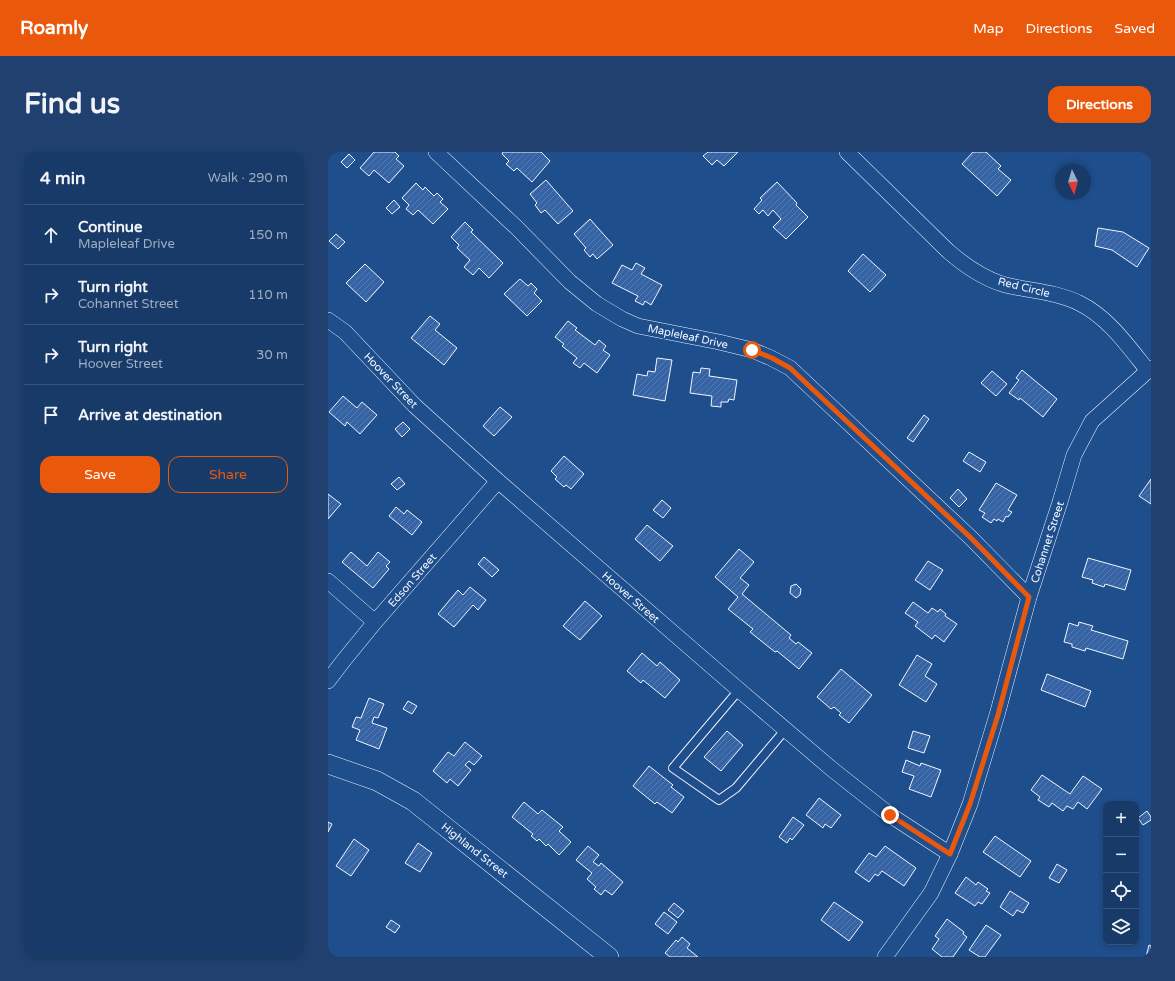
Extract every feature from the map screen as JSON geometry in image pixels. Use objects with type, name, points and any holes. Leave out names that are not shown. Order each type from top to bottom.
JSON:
[{"type":"street","name":"Mapleleaf Drive","points":[[436,152],[570,282],[597,304],[622,319],[638,326],[752,350],[772,358],[790,368],[971,538],[1029,597]]},
{"type":"street","name":"Red Circle","points":[[847,152],[964,265],[983,276],[1002,284],[1060,296],[1079,303],[1097,313],[1150,370]]},
{"type":"street","name":"Hoover Street","points":[[328,320],[345,332],[415,406],[498,481],[785,730],[890,815],[950,854]]},
{"type":"street","name":"Cohannet Street","points":[[885,957],[931,893],[950,854],[970,804],[998,715],[1029,597],[1074,454],[1092,421],[1150,370]]},
{"type":"street","name":"Edson Street","points":[[328,681],[375,622],[498,481]]},
{"type":"street","points":[[328,582],[375,622]]},
{"type":"street","name":"Highland Street","points":[[328,764],[377,781],[413,801],[603,955]]},
{"type":"lane","points":[[739,690],[673,768],[719,800],[736,788],[785,730]]},
{"type":"building","points":[[374,152],[395,152],[399,156],[396,159],[404,166],[389,183],[374,170],[369,176],[360,168]]},
{"type":"building","points":[[503,152],[541,152],[550,161],[532,182],[517,168],[514,171],[506,164],[509,161],[502,154]]},
{"type":"building","points":[[708,152],[738,152],[724,166],[717,160],[712,165],[703,156]]},
{"type":"building","points":[[973,152],[986,152],[1001,166],[998,169],[1011,180],[997,196],[962,164]]},
{"type":"building","points":[[349,154],[355,160],[347,168],[341,162]]},
{"type":"building","points":[[546,180],[573,211],[558,224],[545,210],[541,213],[535,205],[537,203],[530,194]]},
{"type":"building","points":[[777,182],[808,217],[786,239],[773,227],[781,219],[773,210],[768,216],[763,210],[759,214],[754,209],[762,200],[760,198]]},
{"type":"building","points":[[416,183],[423,190],[425,187],[434,196],[437,193],[443,199],[440,202],[448,209],[433,224],[418,210],[413,215],[406,209],[409,205],[402,198]]},
{"type":"building","points":[[394,200],[400,207],[392,214],[386,208]]},
{"type":"building","points":[[590,219],[613,245],[597,259],[593,254],[590,257],[584,250],[586,248],[574,234]]},
{"type":"building","points":[[465,222],[473,230],[471,232],[503,263],[489,278],[479,268],[473,275],[464,267],[470,260],[457,248],[459,245],[451,237]]},
{"type":"building","points":[[1098,228],[1123,232],[1149,248],[1137,267],[1112,250],[1095,246]]},
{"type":"building","points":[[336,234],[345,242],[338,249],[329,241]]},
{"type":"building","points":[[863,254],[886,275],[870,292],[848,271]]},
{"type":"building","points":[[636,263],[645,268],[641,274],[662,285],[651,305],[645,301],[643,305],[635,301],[638,296],[612,283],[622,265],[632,270]]},
{"type":"building","points":[[365,264],[384,282],[366,302],[346,283]]},
{"type":"building","points":[[520,279],[528,286],[531,283],[537,289],[534,293],[542,301],[527,316],[504,294]]},
{"type":"building","points":[[430,316],[440,324],[435,330],[457,348],[444,365],[411,338]]},
{"type":"building","points":[[568,321],[577,328],[575,330],[595,345],[599,340],[606,346],[603,350],[610,355],[597,373],[584,363],[580,368],[573,363],[577,358],[562,346],[564,344],[555,337]]},
{"type":"building","points":[[657,358],[672,360],[665,401],[633,395],[637,374],[647,376],[648,371],[655,372]]},
{"type":"building","points":[[701,368],[710,369],[709,376],[737,380],[734,400],[729,399],[728,402],[721,402],[721,407],[711,406],[712,396],[690,393],[693,372],[700,373]]},
{"type":"building","points":[[1022,370],[1057,399],[1043,417],[1020,398],[1019,400],[1009,393],[1019,380],[1016,378]]},
{"type":"building","points":[[992,371],[1007,384],[996,396],[981,383]]},
{"type":"building","points":[[343,396],[357,408],[362,402],[377,415],[360,434],[347,422],[345,426],[329,412]]},
{"type":"building","points":[[500,407],[512,417],[494,436],[483,426]]},
{"type":"building","points":[[924,415],[929,419],[913,442],[907,438]]},
{"type":"building","points":[[403,422],[410,429],[402,437],[395,429]]},
{"type":"building","points":[[969,452],[986,462],[980,472],[963,461]]},
{"type":"building","points":[[564,456],[584,474],[571,489],[566,485],[564,487],[555,479],[557,477],[551,471]]},
{"type":"building","points":[[399,477],[405,484],[397,490],[391,484]]},
{"type":"building","points":[[1151,479],[1151,504],[1139,496]]},
{"type":"building","points":[[996,483],[1017,495],[1008,510],[1012,512],[1008,517],[1006,516],[1003,522],[998,519],[997,521],[994,519],[991,523],[982,517],[985,513],[979,510]]},
{"type":"building","points":[[958,489],[967,499],[959,507],[950,498]]},
{"type":"building","points":[[328,494],[341,504],[328,519]]},
{"type":"building","points":[[662,500],[671,508],[663,518],[653,510]]},
{"type":"building","points":[[396,507],[404,514],[407,510],[422,522],[412,535],[389,516]]},
{"type":"building","points":[[647,525],[673,546],[660,561],[635,539]]},
{"type":"building","points":[[739,549],[754,562],[740,578],[749,585],[742,594],[791,635],[789,638],[796,644],[798,642],[812,653],[799,669],[750,632],[753,629],[728,609],[738,597],[715,577]]},
{"type":"building","points":[[351,552],[367,566],[378,552],[390,562],[386,566],[389,569],[373,588],[342,562]]},
{"type":"building","points":[[484,557],[499,570],[492,577],[478,564]]},
{"type":"building","points":[[1088,558],[1131,570],[1125,590],[1105,584],[1104,587],[1092,583],[1093,580],[1082,577]]},
{"type":"building","points":[[928,561],[943,570],[930,590],[915,580]]},
{"type":"building","points":[[796,584],[801,589],[800,595],[796,598],[790,593],[791,586]]},
{"type":"building","points":[[470,587],[486,600],[478,610],[473,605],[454,627],[438,614],[458,590],[463,595]]},
{"type":"building","points":[[585,601],[602,616],[580,640],[563,626]]},
{"type":"building","points":[[913,602],[928,613],[932,608],[938,612],[940,609],[946,614],[945,616],[957,624],[944,642],[935,635],[932,639],[915,626],[918,622],[905,613]]},
{"type":"building","points":[[1079,622],[1093,626],[1091,630],[1128,641],[1123,659],[1086,648],[1085,651],[1072,647],[1072,644],[1064,642],[1069,623],[1078,626]]},
{"type":"building","points":[[642,653],[657,666],[660,662],[680,680],[665,698],[643,680],[641,683],[627,671]]},
{"type":"building","points":[[917,655],[932,664],[925,676],[937,684],[926,702],[899,685]]},
{"type":"building","points":[[841,669],[872,695],[849,723],[839,715],[841,713],[834,707],[831,709],[817,697]]},
{"type":"building","points":[[1047,674],[1091,691],[1085,707],[1041,690]]},
{"type":"building","points":[[369,698],[384,704],[378,718],[374,717],[372,723],[387,728],[379,749],[356,740],[360,730],[352,727],[356,717],[361,718]]},
{"type":"building","points":[[408,701],[417,706],[412,714],[403,709]]},
{"type":"building","points":[[727,731],[743,745],[721,771],[704,757]]},
{"type":"building","points":[[913,731],[930,736],[924,753],[908,748]]},
{"type":"building","points":[[465,742],[482,756],[474,765],[469,761],[465,765],[471,770],[458,786],[450,779],[447,783],[433,771],[448,752],[454,756]]},
{"type":"building","points":[[906,760],[920,766],[921,763],[941,770],[931,797],[909,789],[914,776],[902,772]]},
{"type":"building","points":[[649,766],[673,785],[671,787],[684,797],[672,813],[657,802],[655,804],[633,786]]},
{"type":"building","points":[[1042,775],[1070,794],[1083,776],[1102,789],[1087,809],[1078,802],[1073,809],[1067,806],[1063,811],[1052,803],[1049,807],[1038,800],[1040,797],[1031,790]]},
{"type":"building","points":[[819,798],[841,815],[831,828],[825,824],[823,828],[806,815]]},
{"type":"building","points":[[524,802],[538,814],[542,810],[563,827],[559,831],[571,842],[559,855],[548,844],[546,846],[539,839],[537,841],[531,836],[533,834],[512,817]]},
{"type":"building","points":[[1147,811],[1151,817],[1151,820],[1143,825],[1139,817]]},
{"type":"building","points":[[793,817],[804,825],[792,840],[790,838],[787,843],[779,837]]},
{"type":"building","points":[[328,822],[332,824],[328,832]]},
{"type":"building","points":[[995,836],[1031,861],[1020,877],[983,852]]},
{"type":"building","points":[[354,839],[369,850],[351,876],[336,866]]},
{"type":"building","points":[[418,843],[432,853],[420,872],[405,863]]},
{"type":"building","points":[[588,846],[599,855],[593,862],[599,866],[601,863],[623,882],[612,895],[605,890],[601,895],[594,889],[596,887],[587,879],[592,873],[576,860]]},
{"type":"building","points":[[885,846],[916,868],[904,886],[882,871],[878,876],[875,874],[869,882],[855,872],[869,853],[876,857]]},
{"type":"building","points":[[1057,864],[1067,870],[1059,883],[1049,878]]},
{"type":"building","points":[[966,877],[976,885],[978,882],[988,889],[986,891],[990,893],[982,904],[978,902],[975,906],[955,893]]},
{"type":"building","points":[[1010,891],[1029,903],[1023,913],[1017,910],[1013,916],[1000,907]]},
{"type":"building","points":[[834,902],[863,922],[849,941],[821,920]]},
{"type":"building","points":[[674,903],[684,911],[678,918],[668,910]]},
{"type":"building","points":[[664,912],[677,922],[668,934],[655,924]]},
{"type":"building","points":[[947,919],[964,932],[963,934],[967,937],[953,957],[942,957],[932,949],[939,939],[935,936]]},
{"type":"building","points":[[391,920],[400,926],[395,933],[386,927]]},
{"type":"building","points":[[986,925],[1001,935],[985,957],[980,957],[969,950]]},
{"type":"building","points":[[682,937],[690,944],[687,948],[698,957],[670,957],[665,953],[676,940],[678,942]]},
{"type":"building","points":[[1149,945],[1151,946],[1151,957],[1146,957]]},
{"type":"route","points":[[752,350],[772,358],[790,368],[971,538],[1029,597],[998,715],[970,804],[950,854],[890,815]]}]
